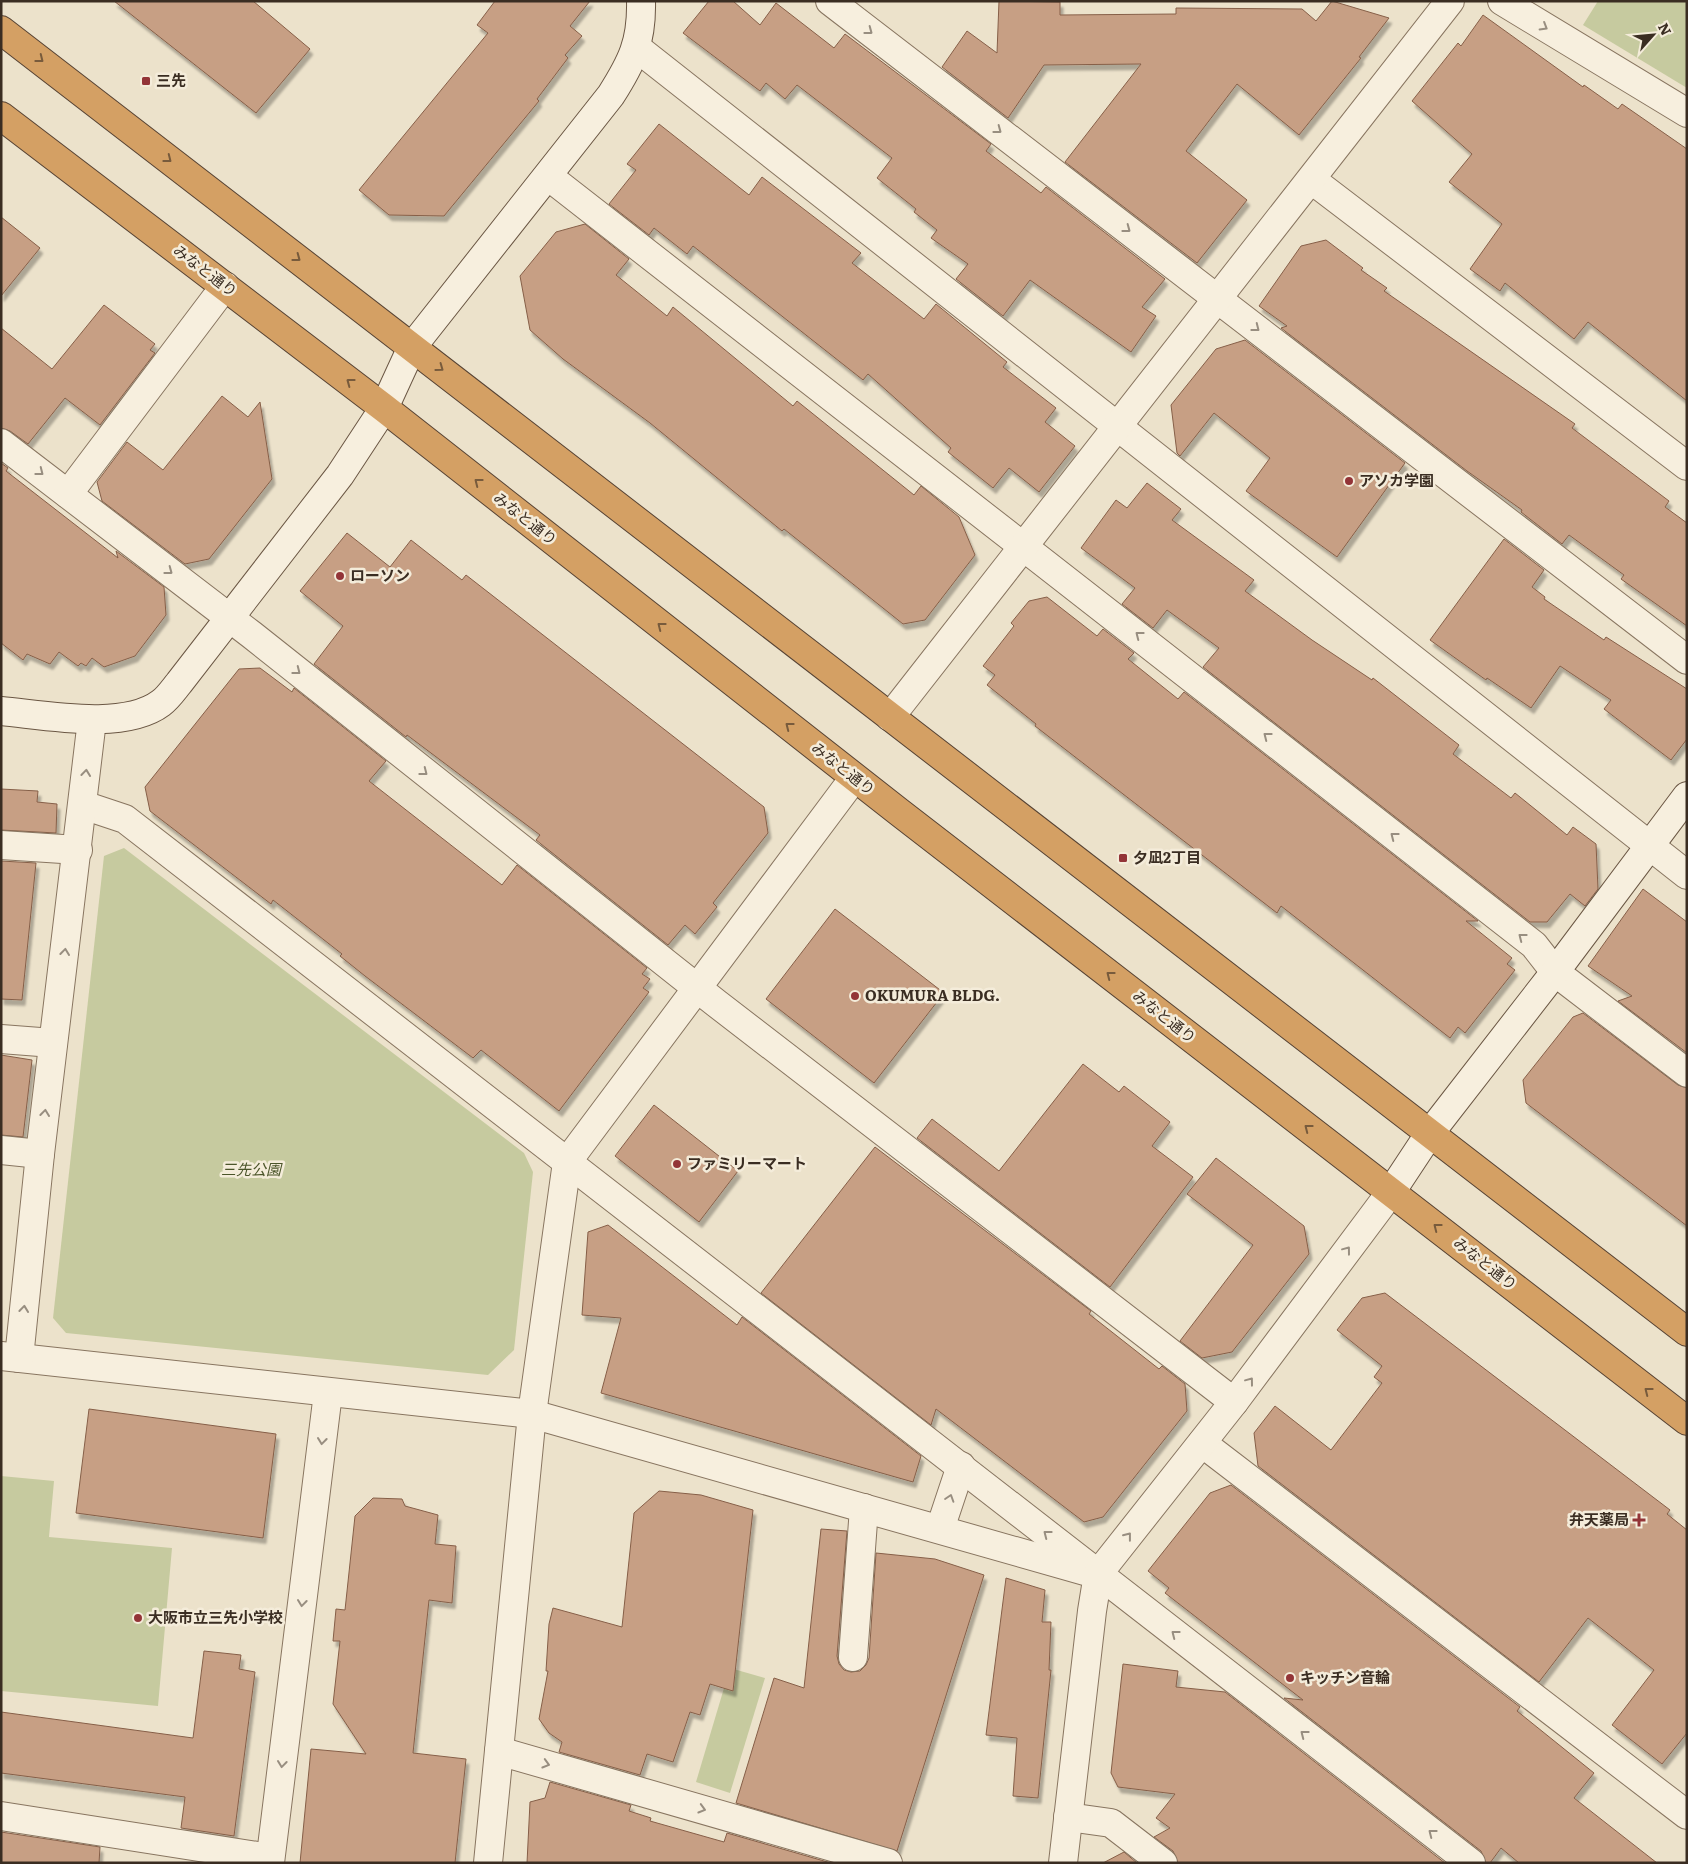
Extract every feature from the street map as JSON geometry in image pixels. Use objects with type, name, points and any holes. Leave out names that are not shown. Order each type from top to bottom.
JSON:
[{"type":"highway","points":[[1,30],[1687,1332]]},
{"type":"highway","name":"みなと通り","points":[[1,116],[384,408],[854,778],[1687,1421]]},
{"type":"street","points":[[1,711],[92,720],[136,714],[161,703],[179,683],[340,475],[384,408],[412,347],[610,95],[628,68],[637,48],[641,1]]},
{"type":"street","points":[[830,1],[1687,660]]},
{"type":"street","points":[[890,717],[1312,180],[1450,1]]},
{"type":"street","points":[[1502,1],[1687,113]]},
{"type":"street","points":[[637,48],[1687,875]]},
{"type":"street","points":[[548,176],[1024,545],[1534,946],[1556,972],[1687,1073]]},
{"type":"street","points":[[1312,180],[1687,466]]},
{"type":"street","points":[[68,494],[225,286]]},
{"type":"street","points":[[1,443],[229,617],[697,988],[1234,1402]]},
{"type":"street","points":[[92,720],[78,850],[40,1154],[10,1357],[532,1414],[1098,1574]]},
{"type":"street","points":[[488,1863],[532,1414],[566,1162],[854,778]]},
{"type":"street","points":[[1063,1863],[1092,1611],[1098,1574],[1234,1402],[1391,1192],[1430,1133],[1556,972],[1687,796]]},
{"type":"street","points":[[83,805],[125,819],[1471,1863]]},
{"type":"street","points":[[1,845],[78,850]]},
{"type":"street","points":[[1,1038],[53,1043]]},
{"type":"street","points":[[1,1150],[40,1154]]},
{"type":"street","points":[[1,1816],[270,1860],[328,1393]]},
{"type":"street","points":[[1202,1443],[1687,1815]]},
{"type":"street","points":[[940,1529],[960,1466]]},
{"type":"street","points":[[853,1657],[864,1508]]},
{"type":"street","points":[[499,1751],[888,1863]]},
{"type":"street","points":[[1068,1817],[1111,1823],[1163,1863]]},
{"type":"green space","points":[[1598,1],[1687,1],[1687,88],[1583,25]]},
{"type":"green space","name":"三先公園","points":[[124,848],[524,1153],[533,1172],[514,1350],[488,1375],[66,1333],[53,1318],[104,856]]},
{"type":"green space","points":[[1,1476],[54,1481],[49,1537],[172,1548],[158,1706],[1,1691]]},
{"type":"green space","points":[[730,1668],[765,1678],[730,1793],[696,1782]]},
{"type":"building","points":[[114,1],[253,1],[310,49],[256,113]]},
{"type":"building","points":[[495,1],[590,1],[570,26],[582,36],[565,55],[568,58],[537,99],[539,101],[444,216],[389,215],[359,190],[488,33],[477,25]]},
{"type":"building","points":[[709,1],[733,1],[760,25],[776,3],[834,48],[845,34],[991,144],[986,151],[1041,193],[1046,187],[1165,279],[1142,307],[1156,316],[1131,352],[1030,280],[1003,316],[956,279],[968,264],[931,238],[937,230],[914,212],[916,209],[877,178],[892,158],[797,85],[785,99],[766,83],[760,91],[683,33]]},
{"type":"building","points":[[999,1],[1060,2],[1060,15],[1176,14],[1176,8],[1302,9],[1316,21],[1332,1],[1389,18],[1359,57],[1361,58],[1299,135],[1237,84],[1186,151],[1247,200],[1197,263],[1065,162],[1141,64],[1044,65],[1008,118],[942,67],[967,31],[997,53]]},
{"type":"building","points":[[1483,15],[1583,87],[1584,85],[1618,109],[1622,104],[1687,149],[1687,401],[1588,322],[1574,339],[1505,283],[1500,291],[1470,269],[1502,224],[1449,182],[1472,154],[1412,101],[1458,43],[1461,46]]},
{"type":"building","points":[[659,124],[749,195],[762,177],[861,253],[852,263],[924,319],[936,304],[1007,362],[1003,367],[1056,408],[1045,422],[1075,446],[1039,492],[1009,468],[993,488],[948,452],[951,448],[868,374],[863,380],[693,246],[687,254],[654,228],[649,235],[609,204],[636,170],[627,164]]},
{"type":"building","points":[[1,217],[40,248],[1,296]]},
{"type":"building","points":[[585,224],[629,259],[616,275],[667,316],[673,307],[793,406],[797,401],[914,495],[921,486],[959,517],[975,555],[925,620],[903,624],[784,529],[782,531],[650,423],[563,359],[530,330],[520,276],[556,232]]},
{"type":"building","points":[[1326,240],[1363,268],[1361,270],[1387,288],[1384,291],[1575,424],[1572,428],[1669,501],[1665,507],[1687,523],[1687,626],[1621,579],[1624,575],[1569,535],[1562,544],[1521,512],[1522,510],[1467,471],[1281,328],[1287,326],[1259,306],[1301,246]]},
{"type":"building","points":[[104,305],[155,344],[150,350],[155,353],[100,425],[65,398],[28,444],[10,431],[1,428],[1,328],[52,369]]},
{"type":"building","points":[[1245,340],[1405,463],[1337,557],[1246,491],[1270,458],[1214,413],[1180,456],[1177,453],[1171,405],[1216,349]]},
{"type":"building","points":[[222,396],[248,417],[260,402],[272,479],[209,559],[185,564],[102,501],[97,482],[127,442],[163,470]]},
{"type":"building","points":[[1,463],[8,468],[6,471],[118,558],[116,551],[164,587],[166,615],[135,656],[104,667],[92,658],[86,666],[81,663],[78,666],[59,652],[50,664],[27,654],[23,660],[1,643]]},
{"type":"building","points":[[1147,483],[1181,509],[1172,520],[1254,580],[1245,591],[1312,640],[1372,680],[1373,678],[1459,745],[1453,754],[1511,798],[1515,793],[1567,835],[1573,827],[1596,844],[1598,889],[1585,906],[1570,894],[1547,922],[1530,922],[1203,667],[1219,648],[1167,610],[1153,628],[1122,604],[1135,588],[1081,548],[1116,500],[1127,508]]},
{"type":"building","points":[[347,533],[390,567],[411,540],[462,580],[466,575],[764,807],[768,833],[713,903],[717,907],[695,934],[685,925],[668,945],[536,840],[540,835],[407,735],[406,737],[314,664],[343,626],[300,591]]},
{"type":"building","points":[[1504,539],[1544,570],[1532,587],[1545,597],[1544,599],[1604,640],[1606,637],[1687,689],[1687,739],[1671,760],[1604,709],[1611,700],[1560,666],[1531,708],[1487,678],[1486,680],[1430,640]]},
{"type":"building","points":[[1047,597],[1097,636],[1103,629],[1134,653],[1128,659],[1178,699],[1184,692],[1478,921],[1466,921],[1512,958],[1507,964],[1515,970],[1465,1033],[1458,1027],[1450,1038],[1281,906],[1277,913],[1035,726],[1036,724],[987,685],[995,675],[983,666],[1014,626],[1011,623],[1029,601]]},
{"type":"building","points":[[260,668],[292,692],[294,688],[386,761],[369,781],[502,885],[517,865],[647,968],[642,974],[650,979],[643,988],[649,992],[559,1111],[481,1050],[473,1058],[365,976],[340,956],[342,954],[273,900],[271,904],[150,811],[145,787],[239,669]]},
{"type":"building","points":[[1,789],[38,791],[37,802],[57,804],[56,833],[1,830]]},
{"type":"building","points":[[1,861],[36,863],[22,1000],[1,999]]},
{"type":"building","points":[[1643,889],[1687,922],[1687,1053],[1618,1001],[1632,996],[1588,966]]},
{"type":"building","name":"OKUMURA BLDG.","points":[[835,909],[944,993],[874,1083],[766,999]]},
{"type":"building","points":[[1583,1013],[1678,1085],[1687,1088],[1687,1226],[1526,1103],[1523,1080],[1573,1017]]},
{"type":"building","points":[[1,1055],[32,1060],[23,1137],[1,1135]]},
{"type":"building","points":[[1083,1064],[1119,1092],[1124,1086],[1170,1122],[1152,1146],[1193,1177],[1110,1287],[917,1138],[932,1119],[999,1171]]},
{"type":"building","name":"ファミリーマート","points":[[654,1105],[738,1171],[699,1222],[615,1156]]},
{"type":"building","points":[[875,1147],[1091,1311],[1089,1314],[1159,1369],[1162,1366],[1185,1384],[1187,1411],[1103,1517],[1084,1522],[936,1409],[931,1425],[761,1293]]},
{"type":"building","points":[[1216,1158],[1304,1226],[1309,1254],[1232,1352],[1202,1358],[1180,1341],[1253,1245],[1187,1194]]},
{"type":"building","points":[[608,1225],[737,1325],[742,1317],[921,1456],[913,1482],[601,1393],[621,1318],[582,1315],[588,1232]]},
{"type":"building","points":[[1385,1293],[1670,1510],[1667,1514],[1687,1530],[1687,1733],[1662,1764],[1612,1725],[1654,1670],[1588,1618],[1539,1682],[1258,1466],[1254,1433],[1275,1406],[1331,1450],[1382,1383],[1374,1377],[1382,1366],[1337,1330],[1362,1298]]},
{"type":"building","points":[[89,1409],[276,1434],[263,1538],[76,1513]]},
{"type":"building","points":[[1231,1485],[1520,1707],[1517,1711],[1594,1773],[1574,1798],[1657,1863],[1519,1863],[1501,1848],[1490,1863],[1486,1863],[1481,1851],[1284,1698],[1303,1700],[1165,1593],[1169,1588],[1148,1571],[1210,1493]]},
{"type":"building","points":[[659,1491],[701,1495],[753,1510],[733,1691],[710,1684],[700,1715],[690,1712],[673,1762],[647,1754],[640,1775],[559,1752],[562,1742],[549,1733],[539,1719],[548,1671],[546,1671],[549,1624],[553,1608],[622,1627],[634,1513]]},
{"type":"building","points":[[373,1498],[402,1499],[405,1506],[438,1515],[435,1544],[456,1546],[452,1603],[429,1600],[413,1753],[466,1759],[455,1863],[300,1863],[311,1749],[366,1754],[333,1704],[340,1641],[333,1641],[336,1609],[345,1610],[355,1516]]},
{"type":"building","points":[[821,1529],[847,1531],[837,1656],[839,1664],[844,1670],[851,1672],[860,1671],[866,1665],[869,1658],[876,1553],[935,1559],[984,1575],[897,1851],[736,1803],[774,1678],[804,1688]]},
{"type":"building","points":[[1006,1578],[1045,1590],[1042,1622],[1051,1622],[1049,1670],[1051,1670],[1038,1798],[1013,1796],[1017,1738],[986,1735]]},
{"type":"building","points":[[204,1651],[241,1655],[239,1669],[255,1672],[234,1836],[181,1828],[185,1797],[1,1773],[1,1712],[193,1738]]},
{"type":"building","points":[[1123,1664],[1178,1671],[1176,1687],[1225,1692],[1445,1863],[1178,1863],[1173,1851],[1154,1837],[1170,1828],[1156,1818],[1175,1794],[1118,1787],[1111,1773]]},
{"type":"building","points":[[550,1782],[631,1805],[629,1811],[651,1818],[650,1821],[724,1842],[727,1833],[831,1863],[527,1863],[530,1802],[545,1798]]},
{"type":"building","points":[[1,1832],[100,1847],[99,1863],[1,1863]]},
{"type":"building","points":[[1124,1852],[1137,1863],[1103,1863]]},
{"type":"place","name":"三先","points":[[146,81]]},
{"type":"place","name":"アソカ学園","points":[[1349,481]]},
{"type":"place","name":"ローソン","points":[[340,576]]},
{"type":"place","name":"夕凪2丁目","points":[[1123,858]]},
{"type":"place","name":"OKUMURA BLDG.","points":[[855,996]]},
{"type":"place","name":"ファミリーマート","points":[[677,1164]]},
{"type":"place","name":"弁天薬局","points":[[1639,1520]]},
{"type":"place","name":"大阪市立三先小学校","points":[[138,1618]]},
{"type":"place","name":"キッチン音輪","points":[[1290,1678]]}]
